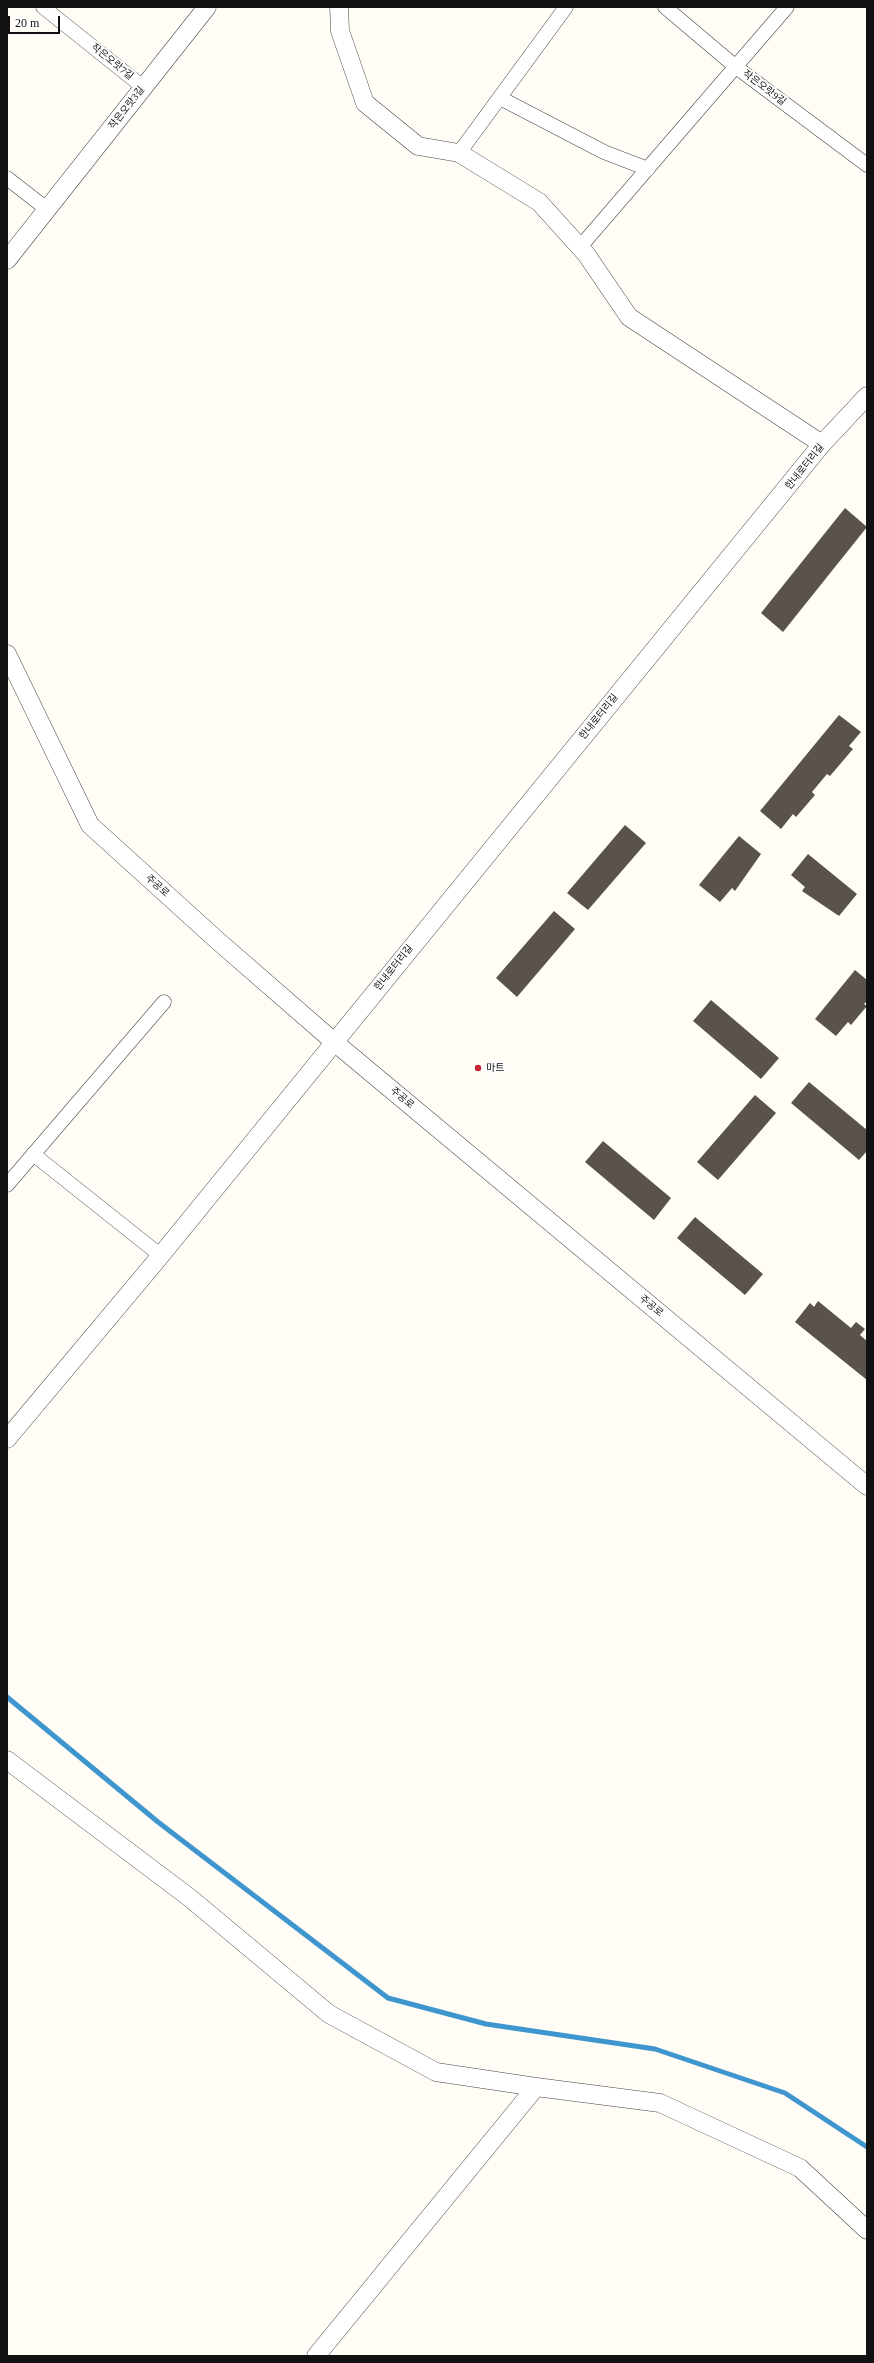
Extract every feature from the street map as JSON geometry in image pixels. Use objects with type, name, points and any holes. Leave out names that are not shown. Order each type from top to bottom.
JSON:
[{"type":"street","name":"작은오랏7길","points":[[43,7],[143,87]]},
{"type":"street","name":"작은오랏3길","points":[[7,260],[207,7]]},
{"type":"street","points":[[339,7],[340,31],[365,103],[418,146],[459,153],[539,202],[580,247],[629,317],[822,444]]},
{"type":"street","points":[[459,153],[566,7]]},
{"type":"street","name":"작은오랏9길","points":[[665,7],[736,67],[867,165]]},
{"type":"street","points":[[580,247],[787,7]]},
{"type":"street","points":[[500,98],[604,152],[648,169]]},
{"type":"street","points":[[7,178],[48,210]]},
{"type":"street","name":"한내로터리길","points":[[7,1439],[160,1255],[822,444],[867,396]]},
{"type":"street","name":"주공로","points":[[7,654],[90,825],[218,941],[334,1041],[867,1486]]},
{"type":"street","points":[[7,1185],[164,1002]]},
{"type":"street","points":[[33,1154],[160,1255]]},
{"type":"street","points":[[7,1760],[190,1898],[329,2014],[436,2072],[660,2103],[800,2168],[867,2230]]},
{"type":"street","points":[[316,2356],[536,2087]]},
{"type":"building","points":[[845,508],[867,527],[783,632],[761,613]]},
{"type":"building","points":[[839,715],[861,732],[849,746],[853,749],[830,776],[827,774],[812,792],[815,795],[796,817],[793,814],[781,829],[760,811]]},
{"type":"building","points":[[625,825],[646,843],[588,910],[567,893]]},
{"type":"building","points":[[739,836],[761,854],[735,891],[732,888],[720,902],[699,885]]},
{"type":"building","points":[[808,854],[857,894],[839,916],[802,891],[805,887],[791,875]]},
{"type":"building","points":[[554,911],[575,929],[517,997],[496,978]]},
{"type":"building","points":[[855,970],[867,980],[867,1001],[864,1004],[867,1006],[851,1025],[848,1022],[836,1036],[815,1019]]},
{"type":"building","points":[[711,1000],[779,1058],[761,1079],[693,1021]]},
{"type":"building","points":[[809,1082],[867,1130],[867,1151],[859,1160],[791,1103]]},
{"type":"building","points":[[755,1095],[776,1113],[718,1180],[697,1162]]},
{"type":"building","points":[[603,1141],[671,1198],[654,1220],[585,1162]]},
{"type":"building","points":[[695,1217],[763,1274],[745,1295],[677,1238]]},
{"type":"building","points":[[818,1301],[851,1328],[856,1322],[865,1329],[860,1335],[867,1341],[867,1380],[795,1322],[810,1303],[814,1307]]},
{"type":"waterway","points":[[7,1697],[158,1822],[388,1998],[486,2024],[655,2049],[785,2093],[867,2147]]},
{"type":"place","name":"마트","points":[[478,1068]]}]
